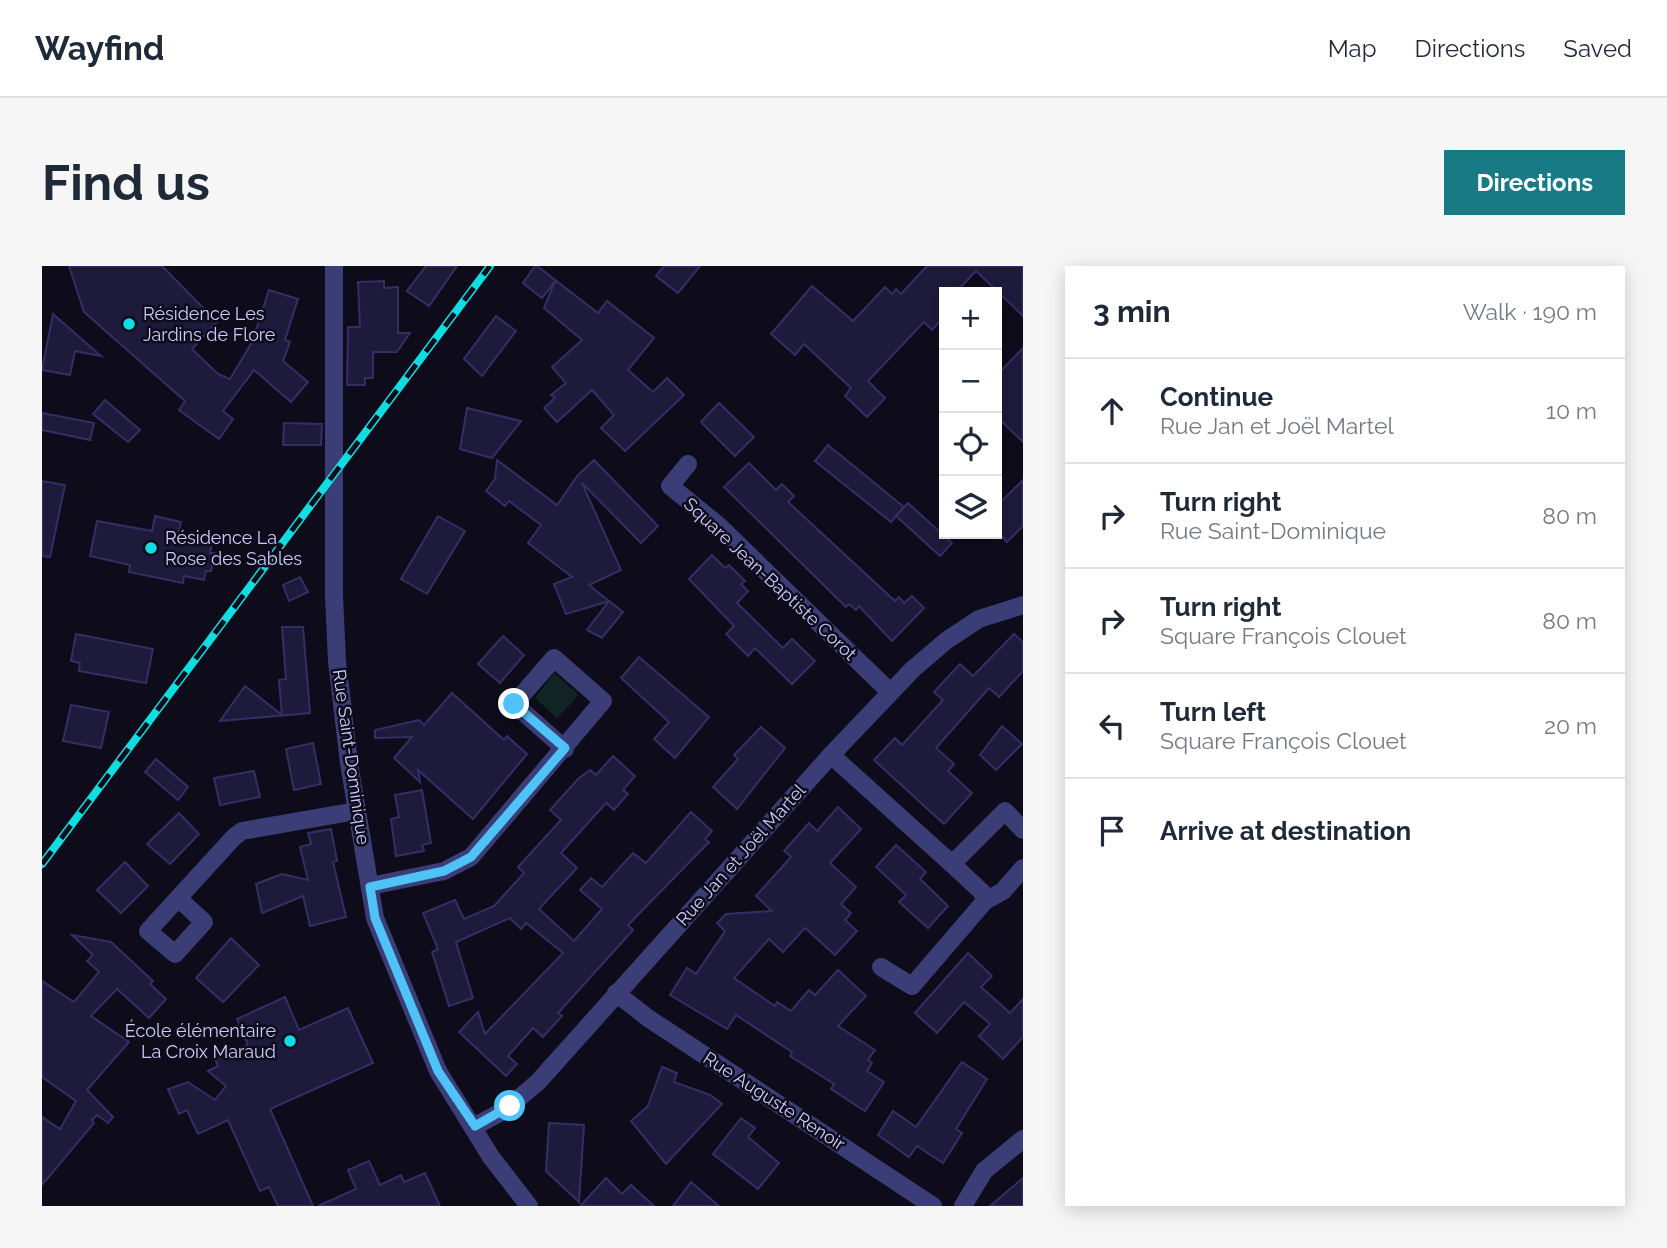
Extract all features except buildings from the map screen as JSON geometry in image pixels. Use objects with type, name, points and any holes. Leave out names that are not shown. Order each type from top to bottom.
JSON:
[{"type":"street","name":"Rue Saint-Dominique","points":[[334,266],[334,596],[341,698],[356,811],[375,918],[438,1071],[475,1126],[491,1157],[529,1206]]},
{"type":"street","name":"Square Jean-Baptiste Corot","points":[[688,464],[670,486],[718,525],[890,692]]},
{"type":"street","name":"Rue Jan et Joël Martel","points":[[475,1126],[510,1106],[538,1082],[890,692],[947,640],[968,626],[1008,607],[1023,605]]},
{"type":"street","points":[[370,887],[444,871],[471,857],[565,748],[603,701],[554,658],[514,704],[565,748]]},
{"type":"street","points":[[831,755],[953,864],[982,892],[985,901]]},
{"type":"street","points":[[178,898],[242,831],[356,811]]},
{"type":"street","points":[[953,864],[1005,811],[1023,830]]},
{"type":"street","points":[[880,967],[912,986],[985,901],[1003,891],[1023,868]]},
{"type":"street","name":"Rue Auguste Renoir","points":[[616,993],[649,1018],[933,1206]]},
{"type":"street","points":[[963,1206],[984,1171],[1023,1139]]},
{"type":"green space","points":[[554,673],[579,695],[557,718],[535,698]]},
{"type":"railway","points":[[42,864],[490,266]]},
{"type":"place","name":"Résidence Les Jardins de Flore","points":[[129,324]]},
{"type":"place","name":"Résidence La Rose des Sables","points":[[151,548]]},
{"type":"place","name":"École élémentaire La Croix Maraud","points":[[290,1041]]},
{"type":"route","points":[[510,1106],[475,1126],[438,1071],[375,918],[370,887],[444,871],[471,857],[565,748],[514,704]]}]
